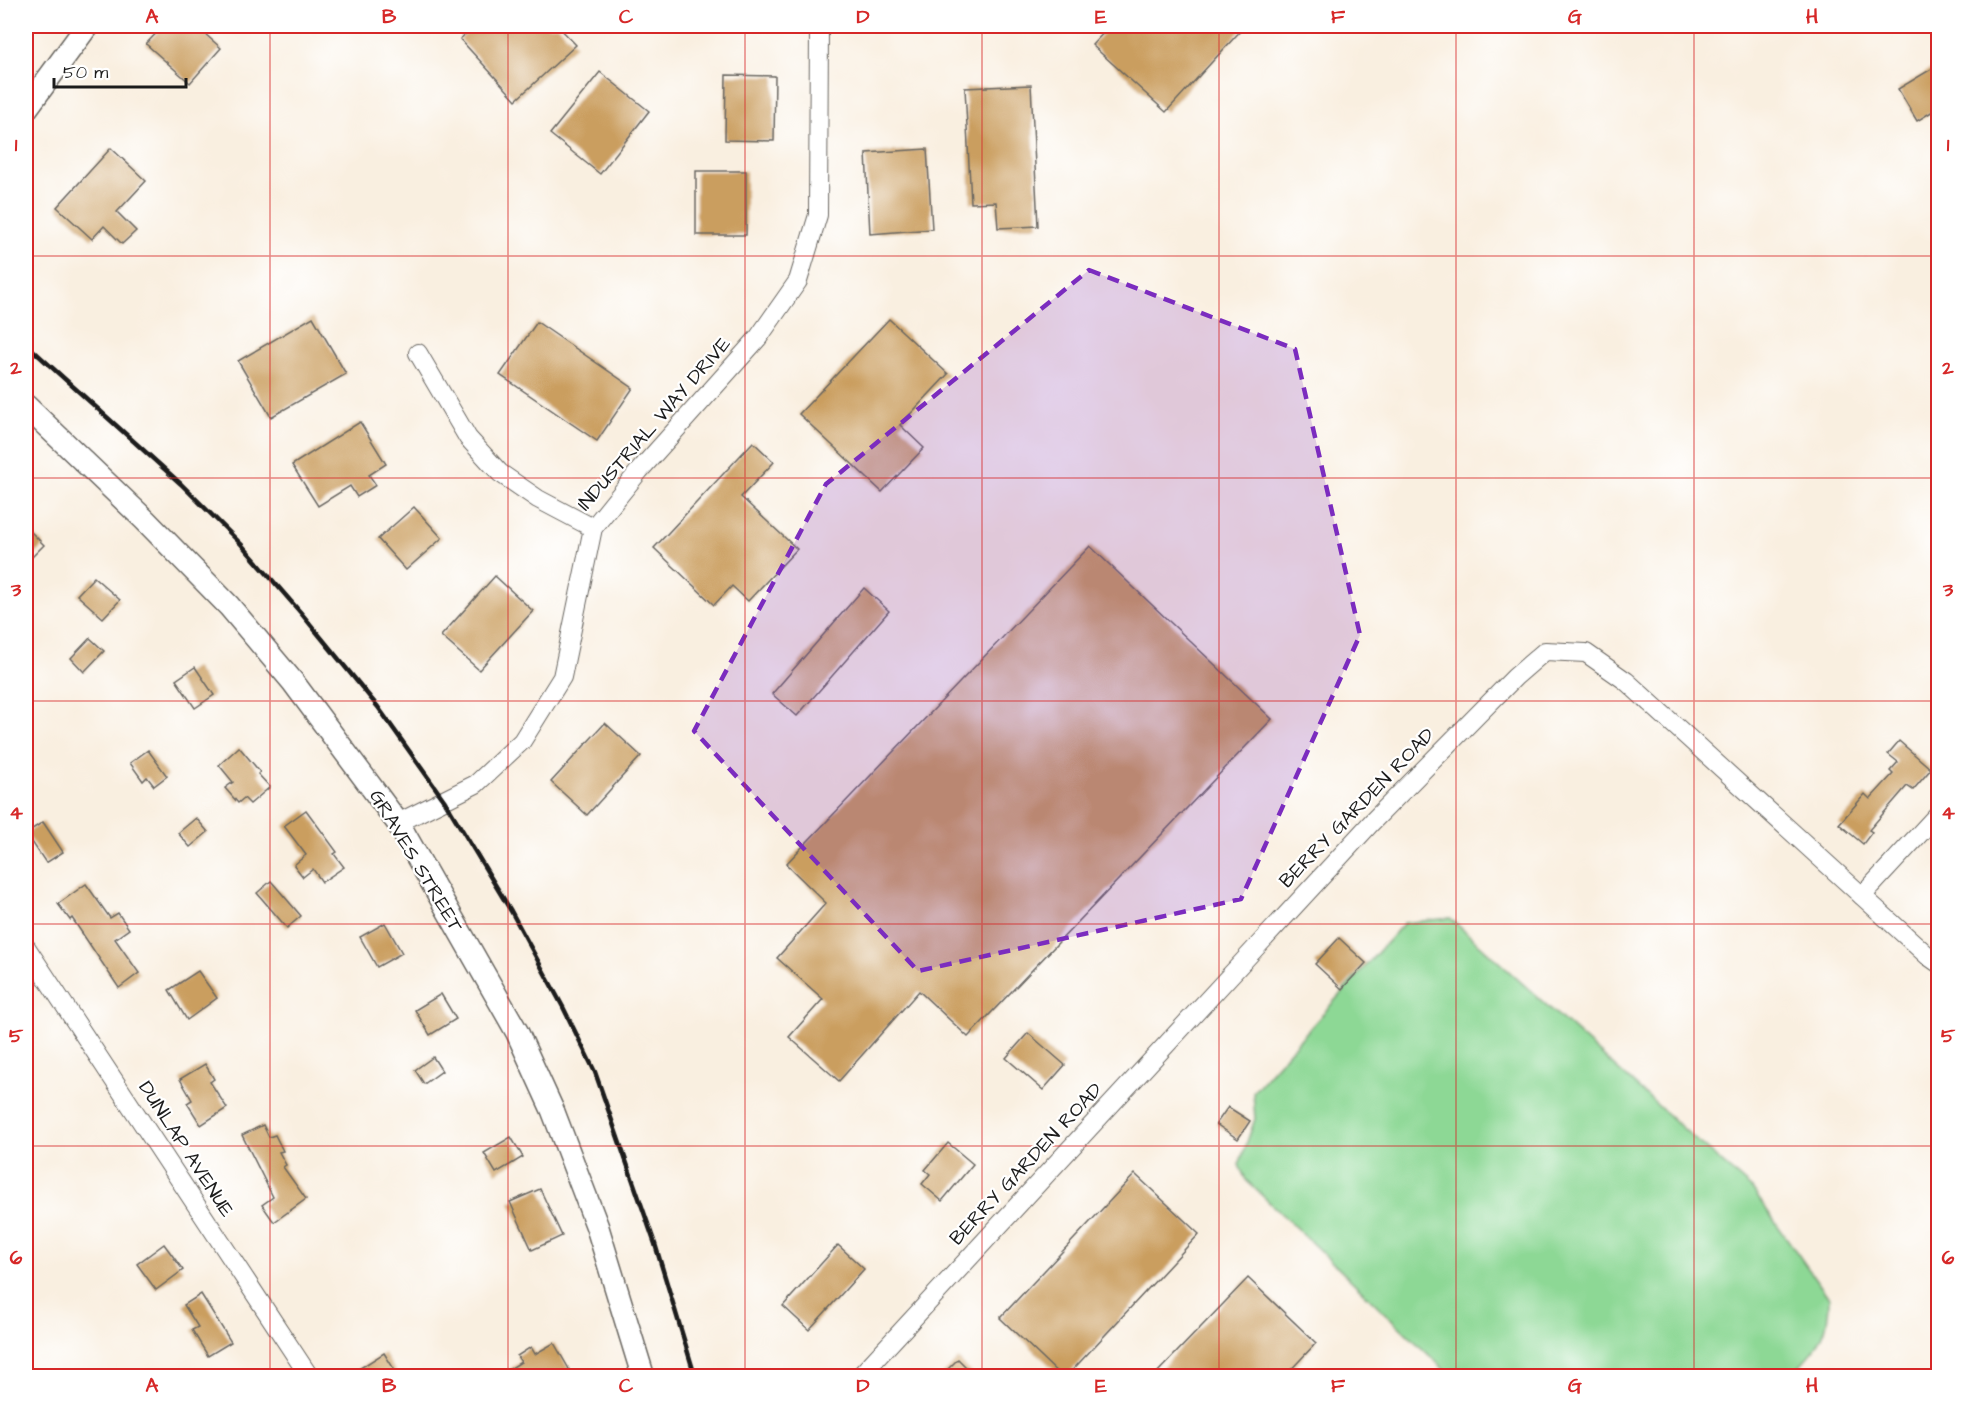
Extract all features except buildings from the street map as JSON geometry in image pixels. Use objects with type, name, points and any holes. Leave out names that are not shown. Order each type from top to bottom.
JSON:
[{"type":"street","points":[[26,110],[87,26]]},
{"type":"street","name":"INDUSTRIAL WAY DRIVE","points":[[398,824],[476,784],[522,741],[562,677],[593,528],[639,471],[758,338],[798,281],[818,215],[819,26]]},
{"type":"street","points":[[417,353],[468,438],[500,473],[538,499],[593,528]]},
{"type":"street","name":"GRAVES STREET","points":[[26,406],[145,520],[229,606],[293,682],[398,824],[517,1032],[552,1111],[597,1226],[638,1374]]},
{"type":"street","name":"BERRY GARDEN ROAD","points":[[860,1377],[1372,822],[1515,677],[1545,651],[1586,653],[1626,681],[1938,963]]},
{"type":"street","points":[[1862,896],[1938,814]]},
{"type":"street","name":"DUNLAP AVENUE","points":[[26,947],[309,1377]]},
{"type":"highlighted area","points":[[1089,270],[1295,349],[1360,635],[1241,899],[918,971],[694,731],[826,484]]},
{"type":"green space","points":[[1450,918],[1752,1189],[1829,1298],[1824,1333],[1814,1350],[1790,1376],[1451,1376],[1246,1180],[1239,1165],[1255,1119],[1253,1092],[1404,923]]},
{"type":"railway","points":[[26,344],[181,484],[241,544],[378,707],[444,800],[511,911],[595,1072],[655,1244],[695,1376]]}]
